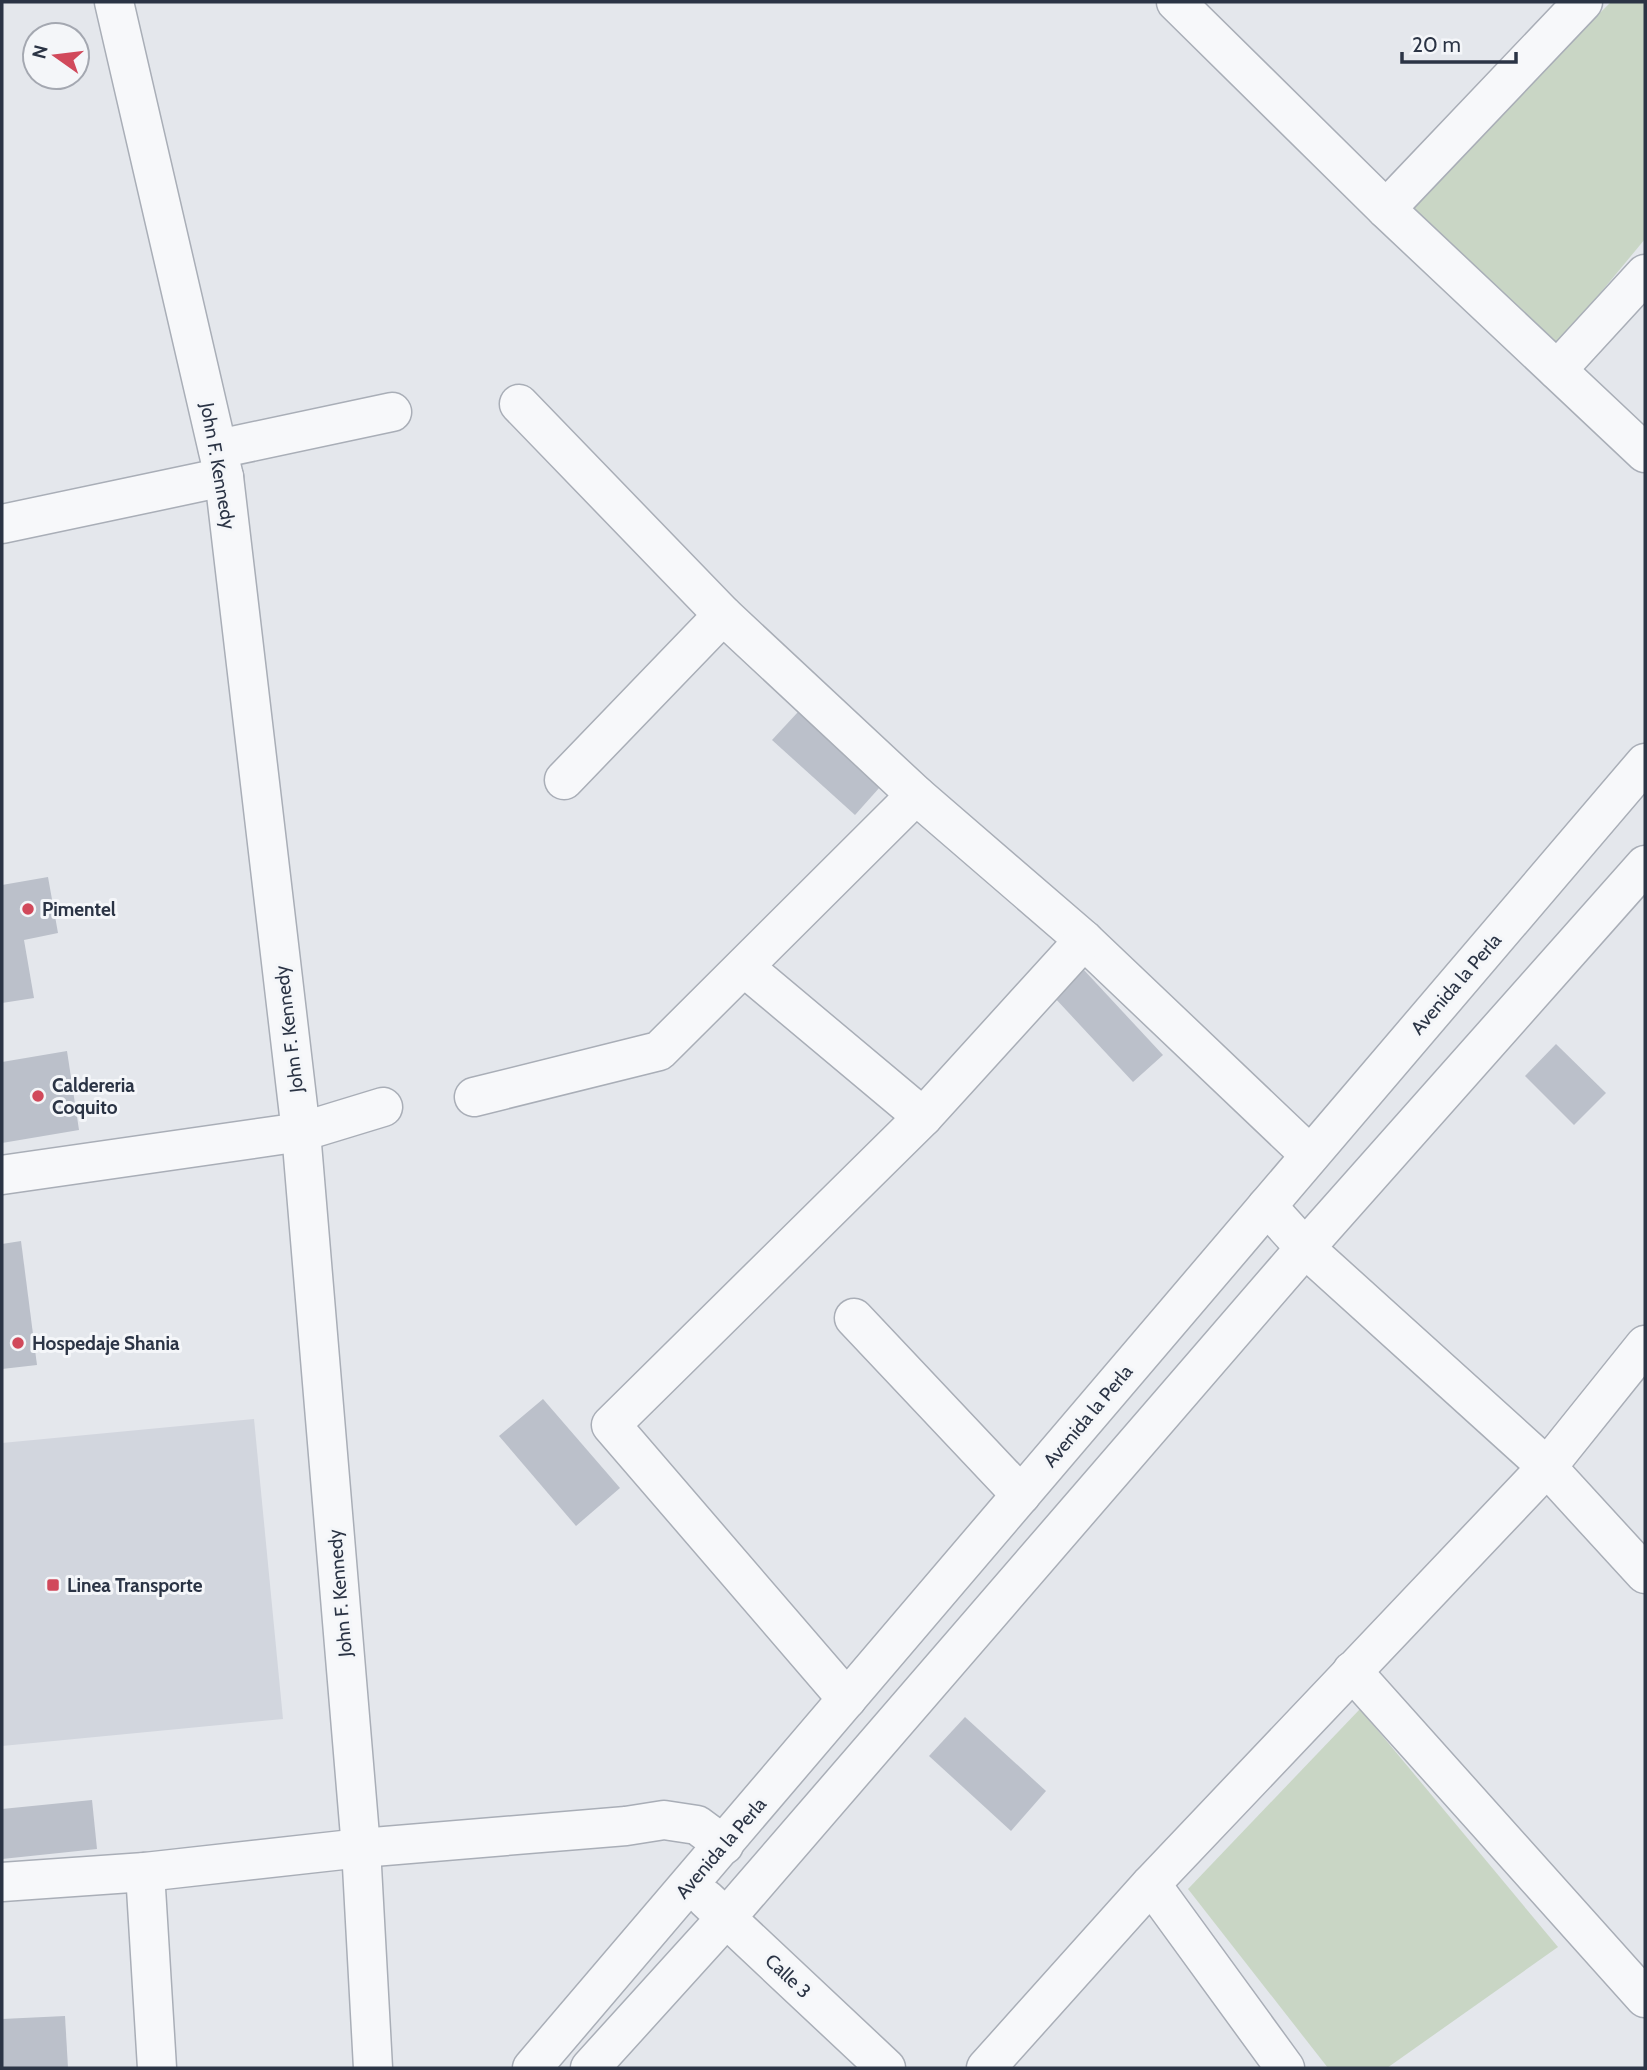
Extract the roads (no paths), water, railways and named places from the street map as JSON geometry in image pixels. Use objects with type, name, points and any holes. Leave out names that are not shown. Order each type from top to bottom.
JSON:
[{"type":"street","name":"John F. Kennedy","points":[[114,2],[221,463],[301,1132],[361,1848],[373,2068]]},
{"type":"street","points":[[1176,2],[1386,209],[1645,453]]},
{"type":"street","points":[[1386,209],[1583,2]]},
{"type":"street","points":[[1557,370],[1645,274]]},
{"type":"street","points":[[519,404],[723,615],[916,795],[1084,940],[1310,1155]]},
{"type":"street","points":[[2,524],[392,412]]},
{"type":"street","points":[[564,780],[723,615]]},
{"type":"street","name":"Avenida la Perla","points":[[532,2068],[1645,764]]},
{"type":"street","points":[[474,1097],[659,1051],[916,795]]},
{"type":"street","points":[[590,2068],[726,1918],[1305,1248],[1645,864]]},
{"type":"street","points":[[847,1699],[611,1425],[923,1117],[1084,940]]},
{"type":"street","points":[[744,967],[923,1117]]},
{"type":"street","points":[[2,1175],[301,1132],[383,1107]]},
{"type":"street","points":[[1267,1206],[1305,1248],[1547,1467],[1645,1574]]},
{"type":"street","points":[[855,1318],[1021,1495]]},
{"type":"street","points":[[986,2068],[1151,1884],[1547,1467],[1645,1345]]},
{"type":"street","points":[[1352,1671],[1645,1998]]},
{"type":"street","points":[[2,1882],[145,1872],[361,1848],[626,1826],[664,1819],[697,1825],[724,1845]]},
{"type":"street","points":[[145,1872],[157,2068]]},
{"type":"street","name":"Calle 3","points":[[690,1884],[886,2068]]},
{"type":"street","points":[[1151,1884],[1285,2068]]},
{"type":"place","name":"Pimentel","points":[[28,909]]},
{"type":"place","name":"Caldereria Coquito","points":[[38,1096]]},
{"type":"place","name":"Hospedaje Shania","points":[[18,1343]]},
{"type":"place","name":"Linea Transporte","points":[[53,1585]]}]
